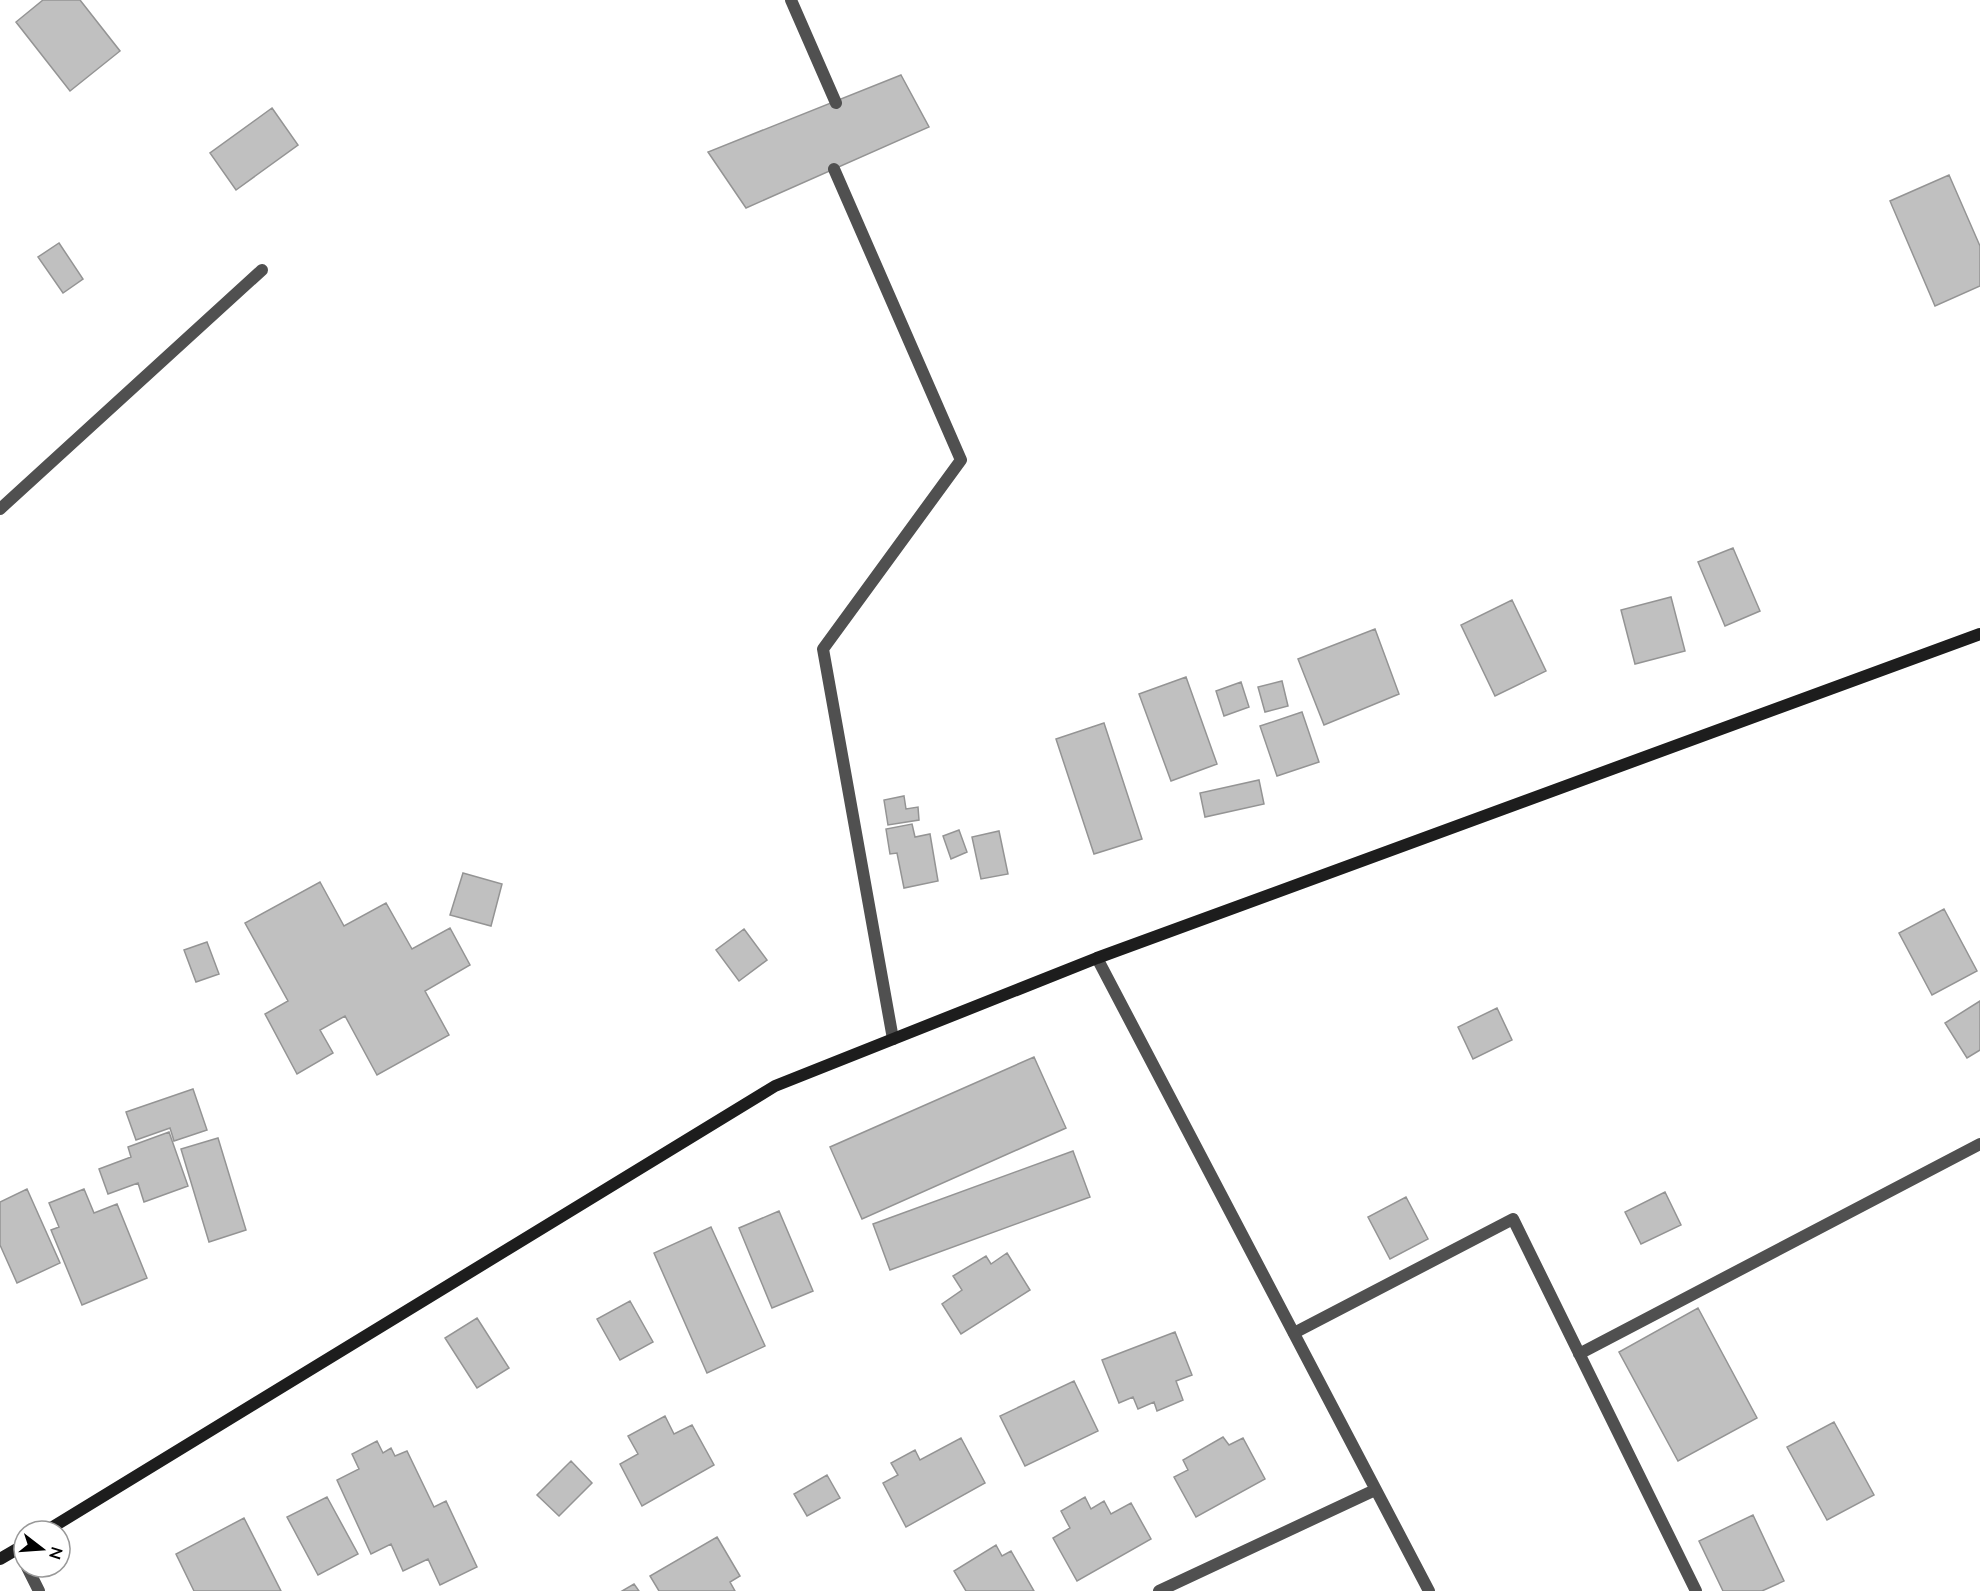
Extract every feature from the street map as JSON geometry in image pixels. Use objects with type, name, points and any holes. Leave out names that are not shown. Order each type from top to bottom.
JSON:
[{"type":"main road","points":[[66,1519],[775,1086],[1097,958],[1980,634]]},
{"type":"street","points":[[791,0],[836,104]]},
{"type":"street","points":[[834,169],[961,460],[823,649],[893,1039]]},
{"type":"street","points":[[0,509],[262,270]]},
{"type":"street","points":[[1097,958],[1429,1591]]},
{"type":"street","points":[[1579,1354],[1980,1144]]},
{"type":"street","points":[[1294,1333],[1513,1219],[1696,1591]]},
{"type":"street","points":[[1160,1591],[1376,1490]]},
{"type":"building","points":[[43,0],[80,0],[120,51],[70,91],[16,22]]},
{"type":"building","points":[[901,75],[929,127],[746,208],[708,152]]},
{"type":"building","points":[[272,108],[298,145],[236,190],[210,153]]},
{"type":"building","points":[[1949,175],[1980,246],[1980,286],[1935,306],[1890,201]]},
{"type":"building","points":[[59,243],[83,279],[63,293],[38,257]]},
{"type":"building","points":[[1733,548],[1760,611],[1725,626],[1698,562]]},
{"type":"building","points":[[1671,597],[1685,651],[1635,664],[1621,610]]},
{"type":"building","points":[[1512,600],[1546,671],[1495,696],[1461,625]]},
{"type":"building","points":[[1375,629],[1399,694],[1324,725],[1298,659]]},
{"type":"building","points":[[1186,677],[1217,764],[1171,781],[1139,694]]},
{"type":"building","points":[[1282,681],[1288,706],[1265,712],[1258,687]]},
{"type":"building","points":[[1241,682],[1249,707],[1224,716],[1216,691]]},
{"type":"building","points":[[1302,712],[1319,762],[1277,776],[1260,726]]},
{"type":"building","points":[[1104,723],[1142,839],[1094,854],[1056,739]]},
{"type":"building","points":[[1259,780],[1264,804],[1205,817],[1200,793]]},
{"type":"building","points":[[904,796],[906,809],[918,807],[919,820],[888,825],[884,800]]},
{"type":"building","points":[[912,824],[915,837],[930,834],[938,881],[904,888],[897,853],[890,854],[886,829]]},
{"type":"building","points":[[959,830],[967,852],[951,859],[943,836]]},
{"type":"building","points":[[999,831],[1008,874],[981,879],[972,837]]},
{"type":"building","points":[[463,873],[502,884],[491,926],[450,915]]},
{"type":"building","points":[[320,882],[344,926],[386,903],[412,949],[450,928],[470,965],[425,991],[449,1035],[377,1075],[345,1016],[320,1030],[333,1053],[297,1074],[265,1014],[288,1001],[245,923]]},
{"type":"building","points":[[1944,909],[1977,971],[1932,995],[1899,933]]},
{"type":"building","points":[[744,929],[767,960],[739,981],[716,950]]},
{"type":"building","points":[[207,942],[219,974],[196,982],[184,950]]},
{"type":"building","points":[[1980,1001],[1980,1050],[1967,1058],[1945,1023]]},
{"type":"building","points":[[1497,1008],[1512,1040],[1473,1059],[1458,1027]]},
{"type":"building","points":[[1034,1057],[1066,1128],[862,1219],[830,1147]]},
{"type":"building","points":[[193,1089],[207,1130],[174,1141],[170,1128],[136,1140],[126,1112]]},
{"type":"building","points":[[169,1132],[188,1186],[144,1202],[138,1183],[108,1194],[99,1169],[131,1157],[128,1147]]},
{"type":"building","points":[[218,1138],[246,1230],[209,1242],[181,1149]]},
{"type":"building","points":[[1073,1151],[1090,1197],[890,1270],[873,1224]]},
{"type":"building","points":[[27,1189],[60,1263],[17,1283],[0,1245],[0,1202]]},
{"type":"building","points":[[84,1189],[94,1213],[117,1204],[147,1278],[82,1305],[51,1230],[59,1227],[49,1203]]},
{"type":"building","points":[[1665,1192],[1681,1225],[1641,1244],[1625,1212]]},
{"type":"building","points":[[1406,1197],[1428,1239],[1390,1259],[1368,1217]]},
{"type":"building","points":[[779,1211],[813,1291],[772,1308],[739,1228]]},
{"type":"building","points":[[711,1227],[765,1346],[707,1373],[654,1253]]},
{"type":"building","points":[[1007,1253],[1030,1290],[961,1334],[942,1304],[962,1290],[953,1276],[986,1256],[991,1264]]},
{"type":"building","points":[[630,1301],[653,1342],[620,1360],[597,1319]]},
{"type":"building","points":[[1698,1308],[1757,1418],[1678,1461],[1619,1352]]},
{"type":"building","points":[[477,1318],[509,1368],[477,1388],[445,1338]]},
{"type":"building","points":[[1175,1332],[1192,1375],[1176,1381],[1183,1400],[1157,1411],[1154,1402],[1138,1409],[1133,1397],[1119,1403],[1102,1360]]},
{"type":"building","points":[[1074,1381],[1098,1431],[1025,1466],[1000,1416]]},
{"type":"building","points":[[665,1416],[674,1434],[692,1425],[714,1465],[642,1506],[620,1464],[638,1454],[628,1436]]},
{"type":"building","points":[[1834,1422],[1874,1495],[1827,1520],[1787,1447]]},
{"type":"building","points":[[1223,1437],[1229,1445],[1243,1438],[1265,1479],[1196,1517],[1174,1477],[1188,1470],[1183,1460]]},
{"type":"building","points":[[961,1438],[985,1483],[906,1527],[883,1483],[898,1475],[891,1463],[915,1450],[920,1460]]},
{"type":"building","points":[[377,1441],[383,1453],[391,1448],[395,1456],[407,1451],[434,1507],[446,1501],[477,1567],[440,1585],[428,1559],[403,1571],[391,1544],[371,1554],[337,1480],[359,1469],[352,1454]]},
{"type":"building","points":[[571,1461],[592,1483],[559,1516],[537,1495]]},
{"type":"building","points":[[827,1475],[840,1498],[807,1516],[794,1494]]},
{"type":"building","points":[[327,1497],[358,1554],[318,1575],[287,1517]]},
{"type":"building","points":[[1085,1497],[1091,1509],[1104,1501],[1111,1514],[1131,1503],[1151,1539],[1077,1581],[1053,1538],[1070,1528],[1061,1511]]},
{"type":"building","points":[[1753,1515],[1784,1581],[1762,1591],[1723,1591],[1699,1541]]},
{"type":"building","points":[[244,1518],[281,1591],[194,1591],[176,1554]]},
{"type":"building","points":[[717,1537],[740,1576],[730,1582],[735,1591],[659,1591],[650,1576]]},
{"type":"building","points":[[996,1545],[1002,1556],[1011,1551],[1034,1591],[966,1591],[954,1571]]},
{"type":"building","points":[[634,1584],[639,1591],[622,1591]]}]
